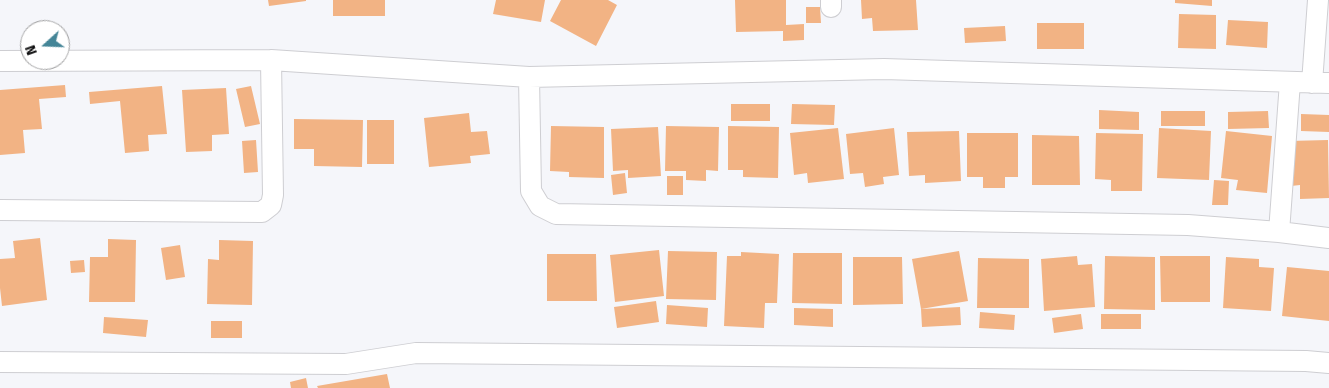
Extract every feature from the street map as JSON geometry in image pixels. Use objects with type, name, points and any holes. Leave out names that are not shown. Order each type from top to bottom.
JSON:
[{"type":"street","points":[[0,61],[271,60],[529,77],[884,69],[1321,83],[1318,0]]},
{"type":"street","points":[[0,210],[262,212],[271,205],[273,195],[271,60]]},
{"type":"street","points":[[529,77],[531,191],[540,206],[556,214],[1188,225],[1329,238]]},
{"type":"street","points":[[1279,232],[1290,82]]},
{"type":"street","points":[[0,362],[346,364],[416,352],[1329,363]]},
{"type":"building","points":[[268,0],[306,0],[306,1],[269,6]]},
{"type":"building","points":[[333,0],[385,0],[385,16],[333,16]]},
{"type":"building","points":[[496,0],[545,0],[541,22],[493,14]]},
{"type":"building","points":[[561,0],[608,0],[617,5],[596,46],[550,21]]},
{"type":"building","points":[[735,0],[786,0],[786,25],[804,24],[804,40],[783,41],[783,31],[736,32]]},
{"type":"building","points":[[861,0],[916,0],[918,30],[873,31],[872,18],[862,19]]},
{"type":"building","points":[[1175,0],[1212,0],[1212,6],[1175,3]]},
{"type":"building","points":[[806,7],[820,7],[821,23],[806,23]]},
{"type":"building","points":[[1179,14],[1216,15],[1216,49],[1178,48]]},
{"type":"building","points":[[1228,20],[1268,22],[1267,48],[1226,45]]},
{"type":"building","points":[[1037,23],[1084,23],[1084,49],[1037,49]]},
{"type":"building","points":[[1005,26],[1006,41],[965,43],[964,28]]},
{"type":"building","points":[[65,85],[66,97],[39,99],[42,129],[23,130],[25,153],[0,155],[0,90]]},
{"type":"building","points":[[162,86],[167,134],[148,135],[149,151],[125,153],[120,101],[90,104],[89,92]]},
{"type":"building","points":[[251,86],[260,124],[245,127],[236,89]]},
{"type":"building","points":[[226,88],[229,134],[212,135],[212,151],[186,152],[182,90]]},
{"type":"building","points":[[731,104],[770,104],[770,121],[731,121]]},
{"type":"building","points":[[792,104],[835,105],[834,125],[791,124]]},
{"type":"building","points":[[1099,110],[1139,112],[1139,130],[1099,129]]},
{"type":"building","points":[[1161,111],[1205,111],[1205,126],[1161,126]]},
{"type":"building","points":[[1268,111],[1269,128],[1228,129],[1228,112]]},
{"type":"building","points":[[469,113],[471,132],[487,131],[490,154],[470,156],[471,163],[429,167],[424,118]]},
{"type":"building","points":[[1301,114],[1329,115],[1329,132],[1301,131]]},
{"type":"building","points":[[294,119],[363,120],[362,167],[314,166],[314,149],[294,149]]},
{"type":"building","points":[[367,120],[394,120],[394,164],[367,164]]},
{"type":"building","points":[[551,126],[604,127],[604,178],[569,177],[569,172],[550,171]]},
{"type":"building","points":[[666,126],[719,127],[718,171],[706,170],[706,181],[686,180],[686,171],[665,171]]},
{"type":"building","points":[[728,126],[779,127],[778,178],[743,177],[743,170],[728,170]]},
{"type":"building","points":[[658,127],[661,176],[628,178],[628,170],[613,171],[611,129]]},
{"type":"building","points":[[838,128],[844,179],[808,183],[807,173],[794,175],[790,133]]},
{"type":"building","points":[[894,128],[899,175],[883,177],[884,184],[865,187],[863,173],[850,174],[846,134]]},
{"type":"building","points":[[1159,128],[1211,131],[1209,180],[1157,178]]},
{"type":"building","points":[[959,131],[961,181],[925,183],[925,175],[909,176],[907,132]]},
{"type":"building","points":[[1226,131],[1272,136],[1267,193],[1236,190],[1238,180],[1221,178]]},
{"type":"building","points":[[967,133],[1018,133],[1018,177],[1005,177],[1005,188],[983,188],[983,177],[967,177]]},
{"type":"building","points":[[1096,133],[1143,134],[1142,191],[1111,191],[1111,180],[1095,179]]},
{"type":"building","points":[[1032,135],[1079,136],[1080,185],[1032,185]]},
{"type":"building","points":[[256,140],[258,172],[244,173],[242,141]]},
{"type":"building","points":[[1328,140],[1329,198],[1300,199],[1300,185],[1291,186],[1289,141]]},
{"type":"building","points":[[625,173],[627,193],[613,195],[611,175]]},
{"type":"building","points":[[667,176],[683,176],[683,195],[667,195]]},
{"type":"building","points":[[1214,180],[1229,181],[1228,205],[1212,205]]},
{"type":"building","points":[[40,238],[47,300],[2,306],[0,259],[15,258],[13,241]]},
{"type":"building","points":[[108,239],[136,240],[135,302],[89,302],[90,257],[108,257]]},
{"type":"building","points":[[219,240],[253,241],[252,305],[207,304],[208,259],[219,260]]},
{"type":"building","points":[[180,245],[185,277],[166,280],[161,248]]},
{"type":"building","points":[[659,250],[664,296],[615,302],[610,255]]},
{"type":"building","points":[[668,251],[717,252],[716,300],[666,299]]},
{"type":"building","points":[[959,251],[968,301],[921,309],[912,259]]},
{"type":"building","points":[[741,252],[779,254],[777,303],[765,303],[764,328],[724,326],[727,256],[741,256]]},
{"type":"building","points":[[793,253],[842,253],[842,304],[792,303]]},
{"type":"building","points":[[547,254],[596,254],[597,301],[547,301]]},
{"type":"building","points":[[1077,256],[1078,265],[1092,264],[1095,307],[1044,311],[1041,259]]},
{"type":"building","points":[[1105,256],[1155,257],[1155,310],[1104,309]]},
{"type":"building","points":[[1160,256],[1210,256],[1210,302],[1161,302]]},
{"type":"building","points":[[853,257],[902,257],[903,304],[853,305]]},
{"type":"building","points":[[1226,257],[1259,259],[1259,267],[1274,268],[1271,311],[1223,308]]},
{"type":"building","points":[[978,258],[1029,259],[1029,308],[977,308]]},
{"type":"building","points":[[84,260],[85,272],[71,273],[70,261]]},
{"type":"building","points":[[1287,267],[1329,271],[1329,321],[1282,316]]},
{"type":"building","points":[[656,301],[659,322],[617,328],[614,307]]},
{"type":"building","points":[[667,305],[708,308],[707,327],[666,324]]},
{"type":"building","points":[[960,307],[961,325],[922,327],[921,309]]},
{"type":"building","points":[[794,308],[833,309],[833,327],[794,325]]},
{"type":"building","points":[[980,312],[1015,315],[1014,330],[979,328]]},
{"type":"building","points":[[1081,314],[1083,329],[1054,333],[1052,318]]},
{"type":"building","points":[[1101,314],[1141,314],[1141,329],[1101,329]]},
{"type":"building","points":[[104,317],[148,320],[146,337],[103,333]]},
{"type":"building","points":[[211,321],[242,321],[242,338],[211,338]]},
{"type":"building","points":[[387,374],[390,388],[318,388],[317,386]]},
{"type":"building","points":[[306,378],[308,388],[291,388],[290,382]]}]
